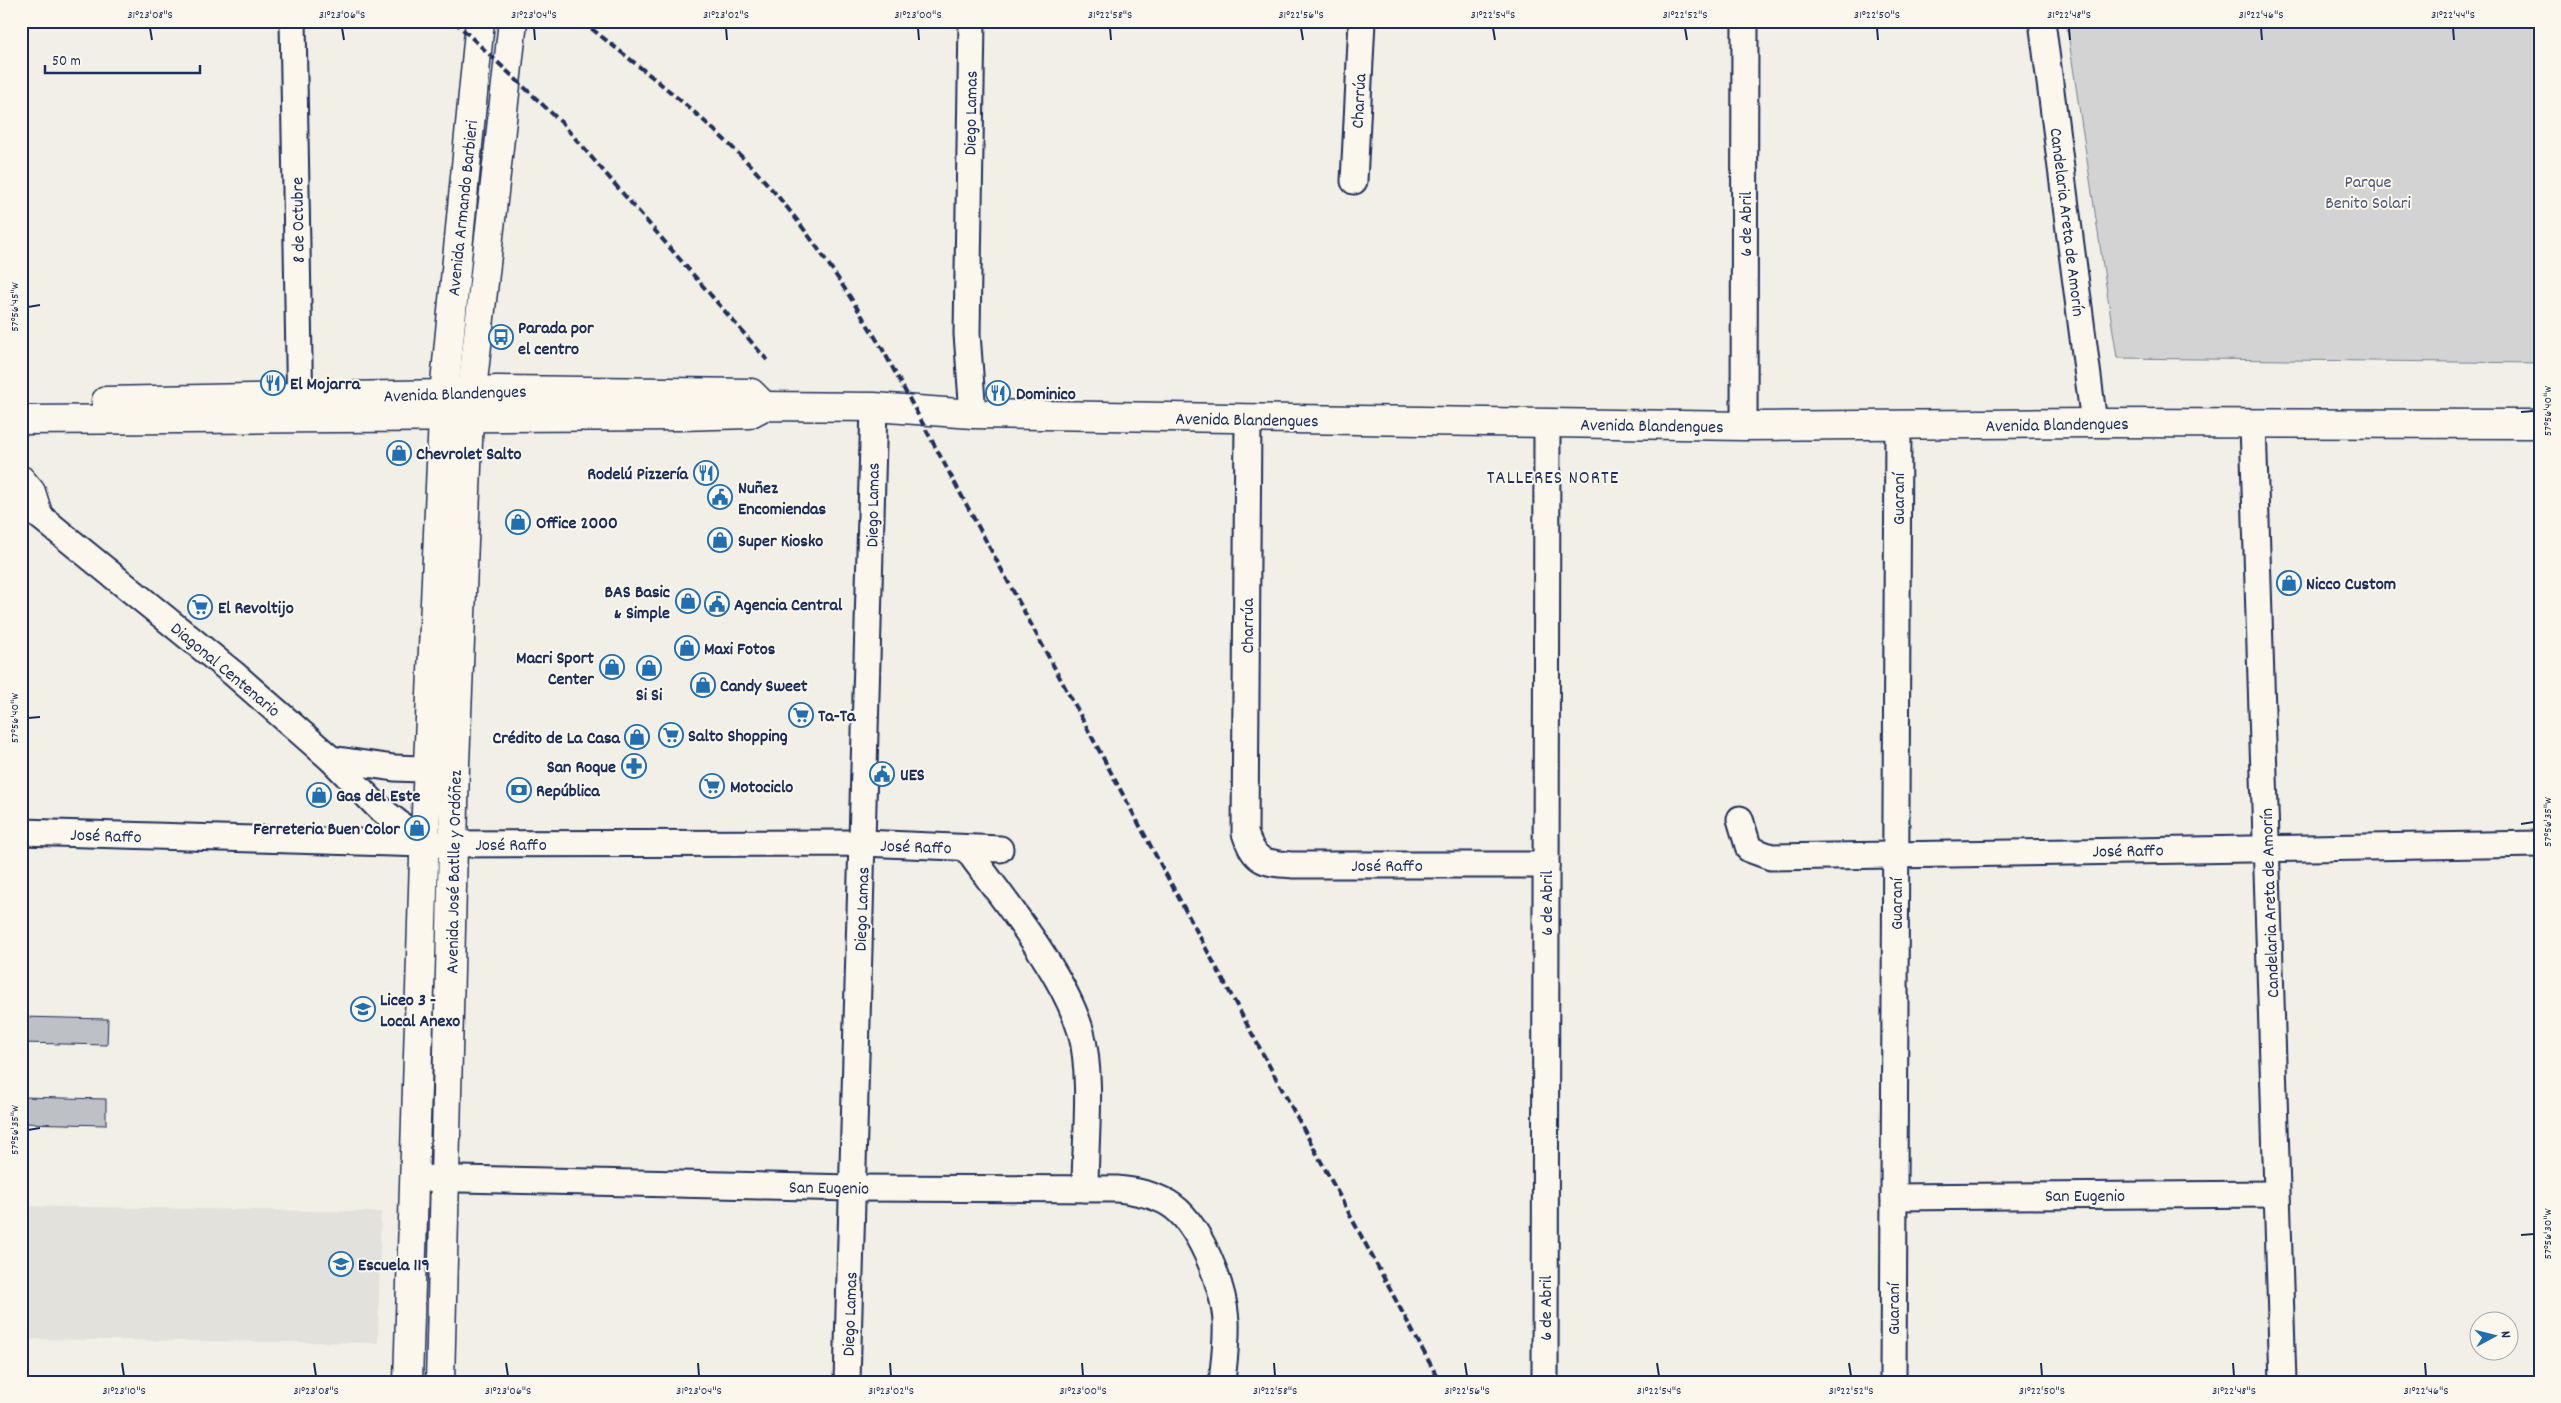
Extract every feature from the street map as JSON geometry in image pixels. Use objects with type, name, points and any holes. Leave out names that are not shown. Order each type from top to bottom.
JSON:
[{"type":"street","name":"8 de Octubre","points":[[293,21],[300,408]]},
{"type":"street","name":"Avenida Armando Barbieri","points":[[456,405],[480,21]]},
{"type":"street","name":"Avenida Armando Barbieri","points":[[456,405],[513,21]]},
{"type":"street","name":"Diego Lamas","points":[[972,21],[967,334],[973,414]]},
{"type":"street","name":"Charrúa","points":[[1354,181],[1362,21]]},
{"type":"street","name":"6 de Abril","points":[[1744,426],[1745,21]]},
{"type":"street","name":"Candelaria Areta de Amorín","points":[[2042,21],[2094,423]]},
{"type":"street","name":"Avenida Blandengues","points":[[21,420],[300,408],[456,405],[497,390],[751,393],[764,406],[874,407],[973,414],[1547,424],[1744,426],[2094,423],[2540,424]]},
{"type":"street","name":"Avenida Blandengues","points":[[21,402],[300,408]]},
{"type":"street","name":"Avenida José Batlle y Ordóñez","points":[[440,1382],[455,764],[456,405]]},
{"type":"street","name":"Avenida José Batlle y Ordóñez","points":[[408,1382],[428,770],[456,405]]},
{"type":"street","name":"Diego Lamas","points":[[847,1382],[874,407]]},
{"type":"street","name":"Charrúa","points":[[1245,834],[1248,419]]},
{"type":"street","name":"6 de Abril","points":[[1545,1382],[1547,424]]},
{"type":"street","name":"Candelaria Areta de Amorín","points":[[2253,424],[2268,847],[2276,1194],[2283,1382]]},
{"type":"street","name":"Guaraní","points":[[1893,1382],[1898,426]]},
{"type":"street","points":[[21,480],[31,492],[30,508]]},
{"type":"street","name":"Diagonal Centenario","points":[[30,508],[234,674],[331,759],[378,807],[425,844]]},
{"type":"street","points":[[331,759],[448,771],[455,764]]},
{"type":"street","name":"José Raffo","points":[[1740,819],[1749,849],[1771,857],[2268,847],[2540,844]]},
{"type":"street","name":"José Raffo","points":[[21,832],[425,844],[863,843],[1000,849]]},
{"type":"street","name":"José Raffo","points":[[1245,834],[1251,850],[1258,858],[1270,863],[1293,865],[1546,865]]},
{"type":"street","points":[[966,848],[1051,968],[1081,1033],[1087,1074],[1084,1189]]},
{"type":"street","name":"San Eugenio","points":[[414,1178],[852,1188],[1084,1189],[1143,1192],[1170,1204],[1192,1227],[1210,1263],[1222,1292],[1226,1320],[1222,1382]]},
{"type":"street","name":"San Eugenio","points":[[1894,1197],[2276,1194]]},
{"type":"shaded area","points":[[21,1206],[381,1212],[378,1343],[21,1339]]},
{"type":"green space","name":"Parque Benito Solari","points":[[2066,21],[2540,21],[2540,363],[2117,358]]},
{"type":"building","points":[[21,1017],[108,1019],[107,1045],[21,1043]]},
{"type":"building","points":[[21,1097],[106,1099],[106,1125],[21,1123]]},
{"type":"railway","points":[[454,21],[561,122],[767,360]]},
{"type":"railway","points":[[582,21],[679,99],[748,163],[785,205],[857,307],[883,350],[1440,1382]]},
{"type":"place","name":"Parada por el centro","points":[[501,337]]},
{"type":"place","name":"El Mojarra","points":[[273,383]]},
{"type":"place","name":"Dominico","points":[[998,393]]},
{"type":"place","name":"Chevrolet Salto","points":[[399,453]]},
{"type":"place","name":"Rodelú Pizzería","points":[[706,473]]},
{"type":"place","name":"Nuñez Encomiendas","points":[[720,497]]},
{"type":"place","name":"Office 2000","points":[[518,522]]},
{"type":"place","name":"Super Kiosko","points":[[720,540]]},
{"type":"place","name":"Nicco Custom","points":[[2289,583]]},
{"type":"place","name":"BAS Basic & Simple","points":[[688,601]]},
{"type":"place","name":"Agencia Central","points":[[717,604]]},
{"type":"place","name":"El Revoltijo","points":[[200,607]]},
{"type":"place","name":"Maxi Fotos","points":[[687,648]]},
{"type":"place","name":"Macri Sport Center","points":[[612,667]]},
{"type":"place","name":"Si Si","points":[[649,668]]},
{"type":"place","name":"Candy Sweet","points":[[703,685]]},
{"type":"place","name":"Ta-Ta","points":[[801,715]]},
{"type":"place","name":"Salto Shopping","points":[[671,735]]},
{"type":"place","name":"Crédito de La Casa","points":[[637,737]]},
{"type":"place","name":"San Roque","points":[[634,766]]},
{"type":"place","name":"UES","points":[[882,774]]},
{"type":"place","name":"Motociclo","points":[[712,786]]},
{"type":"place","name":"República","points":[[519,790]]},
{"type":"place","name":"Gas del Este","points":[[319,795]]},
{"type":"place","name":"Ferreteria Buen Color","points":[[417,828]]},
{"type":"place","name":"Liceo 3 - Local Anexo","points":[[363,1009]]},
{"type":"place","name":"Escuela 119","points":[[341,1264]]},
{"type":"district","name":"TALLERES NORTE","points":[[1553,476]]}]
